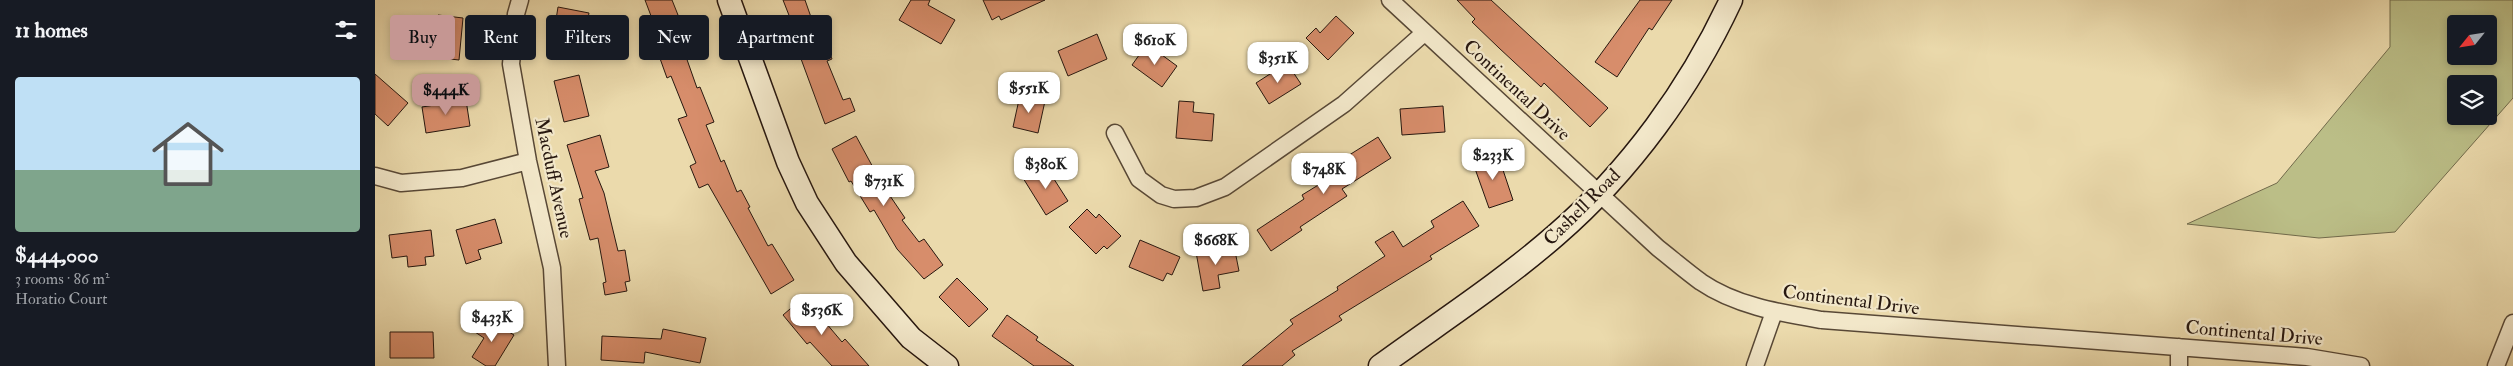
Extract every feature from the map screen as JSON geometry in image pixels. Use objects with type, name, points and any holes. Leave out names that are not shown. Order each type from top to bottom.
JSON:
[{"type":"street","name":"Macduff Avenue","points":[[520,0],[516,14],[511,64],[528,161],[552,268],[557,366]]},
{"type":"street","points":[[729,0],[788,162],[807,203],[846,263],[911,338],[947,366]]},
{"type":"street","name":"Continental Drive","points":[[1390,0],[1658,248],[1702,283],[1737,299],[1774,312],[1822,320],[2307,357],[2361,366]]},
{"type":"street","name":"Cashell Road","points":[[1380,366],[1509,273],[1556,235],[1600,194],[1666,114],[1713,38],[1731,0]]},
{"type":"street","points":[[1115,133],[1139,180],[1161,195],[1173,199],[1196,198],[1225,187],[1344,104],[1424,33]]},
{"type":"street","points":[[375,176],[401,183],[462,178],[528,161]]},
{"type":"street","points":[[1755,366],[1774,312]]},
{"type":"street","points":[[2496,366],[2513,323]]},
{"type":"street","points":[[2179,347],[2179,366]]},
{"type":"green space","points":[[2390,0],[2513,0],[2513,98],[2497,116],[2497,75],[2447,75],[2447,125],[2489,125],[2395,232],[2319,238],[2187,224],[2277,183],[2390,47]]},
{"type":"building","points":[[645,0],[672,0],[678,15],[651,15]]},
{"type":"building","points":[[783,0],[805,0],[810,15],[789,15]]},
{"type":"building","points":[[911,0],[930,0],[928,5],[955,20],[941,44],[899,20]]},
{"type":"building","points":[[983,0],[1045,0],[1001,20],[999,16],[992,20]]},
{"type":"building","points":[[1457,0],[1491,0],[1608,108],[1590,127],[1544,83],[1541,87],[1499,48],[1472,22],[1475,19]]},
{"type":"building","points":[[1640,0],[1672,0],[1652,30],[1649,28],[1617,77],[1595,62]]},
{"type":"building","points":[[558,7],[589,13],[589,15],[557,15]]},
{"type":"building","points":[[1336,16],[1354,33],[1328,60],[1306,38],[1316,28],[1320,33]]},
{"type":"building","points":[[455,17],[463,18],[459,60],[455,60]]},
{"type":"building","points":[[1097,34],[1107,59],[1068,76],[1058,51]]},
{"type":"building","points":[[1147,44],[1177,66],[1162,87],[1132,65]]},
{"type":"building","points":[[661,60],[687,60],[697,88],[700,87],[714,122],[706,125],[721,162],[724,160],[737,192],[741,190],[750,207],[748,208],[768,246],[772,244],[794,280],[771,294],[708,184],[699,188],[690,166],[696,163],[678,119],[687,116],[671,76],[667,78]]},
{"type":"building","points":[[801,60],[830,60],[827,61],[843,100],[850,98],[855,111],[825,124]]},
{"type":"building","points":[[1287,63],[1301,84],[1269,104],[1256,83]]},
{"type":"building","points":[[375,74],[408,103],[388,126],[375,114]]},
{"type":"building","points":[[579,75],[589,116],[564,122],[554,81]]},
{"type":"building","points":[[1020,95],[1045,101],[1038,133],[1013,127]]},
{"type":"building","points":[[466,100],[470,126],[426,133],[422,107]]},
{"type":"building","points":[[1179,101],[1194,102],[1193,112],[1214,114],[1212,141],[1176,138]]},
{"type":"building","points":[[1443,106],[1445,132],[1402,135],[1400,109]]},
{"type":"building","points":[[600,135],[609,167],[595,171],[604,193],[618,251],[625,250],[630,281],[625,282],[627,291],[605,295],[603,283],[606,282],[598,238],[590,240],[579,199],[583,198],[567,145]]},
{"type":"building","points":[[856,136],[882,184],[905,218],[902,220],[919,242],[924,239],[943,265],[924,279],[897,249],[874,210],[870,212],[851,181],[849,182],[832,149]]},
{"type":"building","points":[[1378,137],[1391,158],[1342,189],[1347,196],[1300,227],[1302,230],[1271,251],[1257,230],[1304,199],[1302,195],[1351,165],[1346,157]]},
{"type":"building","points":[[1498,155],[1513,200],[1489,208],[1473,163]]},
{"type":"building","points":[[1045,165],[1068,201],[1046,215],[1023,178]]},
{"type":"building","points":[[1463,201],[1479,226],[1430,256],[1432,259],[1339,316],[1342,320],[1292,351],[1295,355],[1282,366],[1242,366],[1293,324],[1290,320],[1338,290],[1337,287],[1385,256],[1375,242],[1393,231],[1403,247],[1434,227],[1431,221]]},
{"type":"building","points":[[1087,209],[1096,218],[1099,214],[1121,236],[1107,249],[1104,246],[1096,254],[1069,227]]},
{"type":"building","points":[[495,219],[502,243],[478,250],[481,259],[466,264],[456,230]]},
{"type":"building","points":[[431,230],[434,256],[425,257],[426,265],[408,267],[407,256],[392,258],[389,235]]},
{"type":"building","points":[[1140,240],[1180,257],[1172,275],[1167,273],[1163,281],[1129,267]]},
{"type":"building","points":[[1234,246],[1239,271],[1218,275],[1220,288],[1203,291],[1196,252]]},
{"type":"building","points":[[957,278],[988,309],[969,327],[939,297]]},
{"type":"building","points":[[804,297],[842,342],[845,339],[869,366],[832,366],[810,342],[807,344],[783,315]]},
{"type":"building","points":[[1007,315],[1038,337],[1036,340],[1074,366],[1034,366],[992,336]]},
{"type":"building","points":[[484,317],[514,335],[495,366],[486,366],[472,357],[484,338],[475,332]]},
{"type":"building","points":[[663,329],[706,338],[700,363],[645,352],[644,363],[601,360],[602,336],[661,339]]},
{"type":"building","points":[[390,332],[433,332],[434,358],[390,358]]}]
